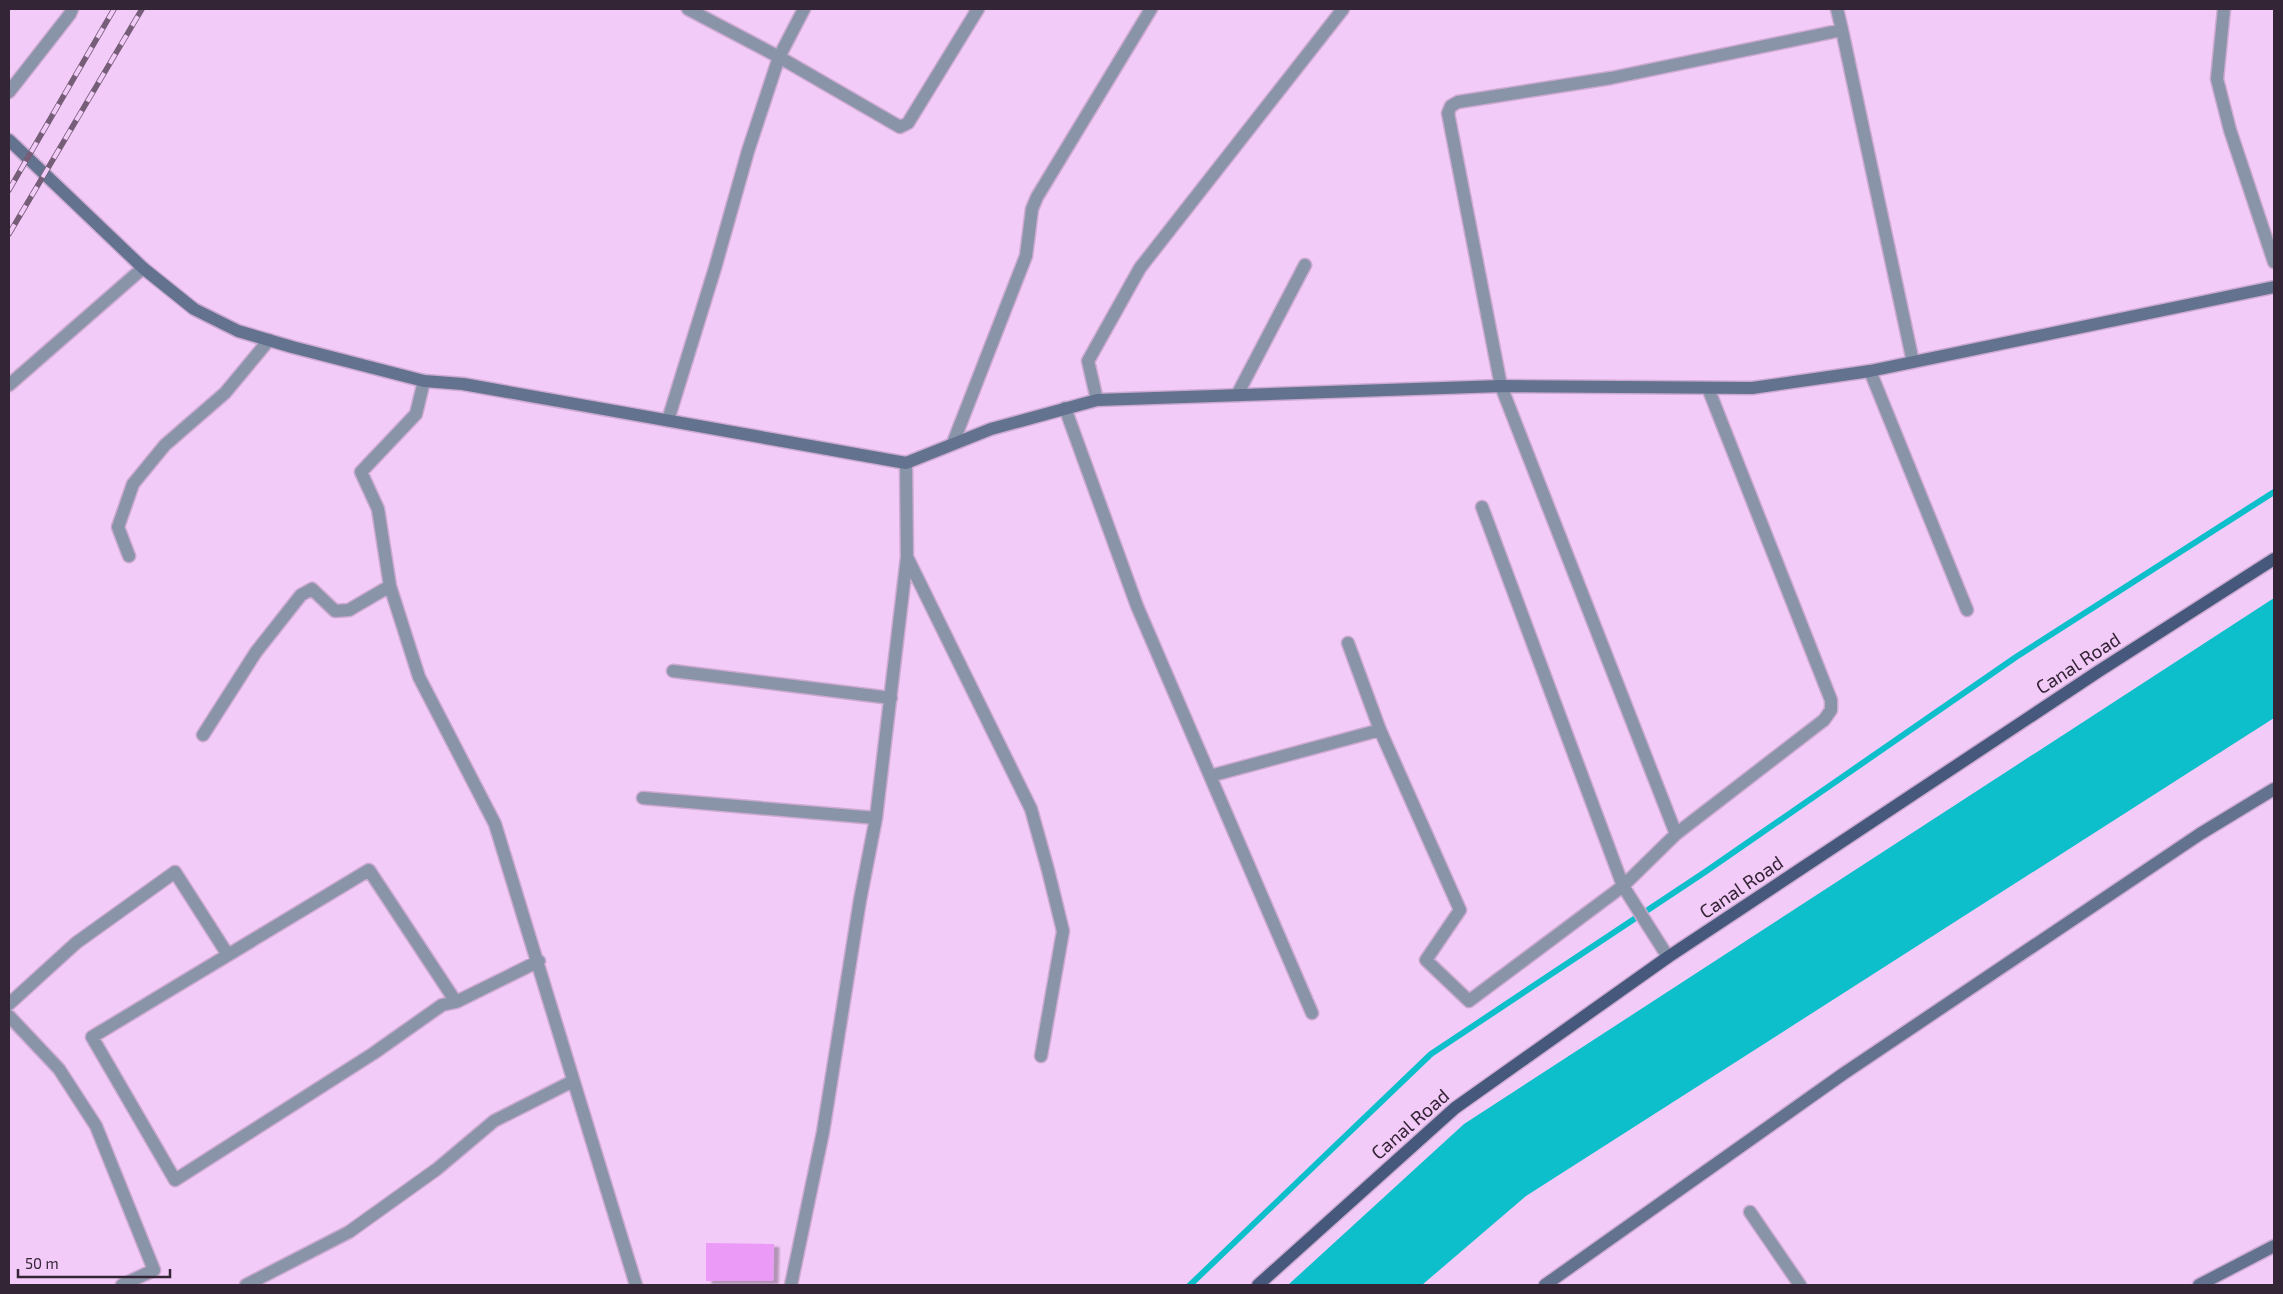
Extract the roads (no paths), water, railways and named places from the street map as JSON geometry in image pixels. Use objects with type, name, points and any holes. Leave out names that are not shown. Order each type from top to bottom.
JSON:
[{"type":"main road","name":"Canal Road","points":[[1258,1285],[1455,1108],[1668,958],[2091,676],[2274,559]]},
{"type":"street","points":[[9,92],[72,9]]},
{"type":"street","points":[[688,9],[779,57],[900,127],[908,123],[978,9]]},
{"type":"street","points":[[668,420],[715,268],[748,151],[779,57],[804,9]]},
{"type":"street","points":[[954,443],[1026,256],[1032,209],[1037,196],[1151,9]]},
{"type":"street","points":[[1097,400],[1088,361],[1140,268],[1343,9]]},
{"type":"street","points":[[1837,9],[1914,362]]},
{"type":"street","points":[[2224,9],[2217,79],[2230,130],[2274,262]]},
{"type":"street","points":[[1676,834],[1501,386],[1448,113],[1451,106],[1458,102],[1612,78],[1842,30]]},
{"type":"street","points":[[9,140],[143,268],[194,309],[238,331],[424,381],[464,384],[906,463],[991,429],[1097,400],[1501,386],[1752,388],[1870,371],[2274,287]]},
{"type":"street","points":[[1237,395],[1305,265]]},
{"type":"street","points":[[9,385],[143,268]]},
{"type":"street","points":[[129,556],[118,527],[134,484],[165,445],[225,393],[269,340]]},
{"type":"street","points":[[1870,371],[1967,610]]},
{"type":"street","points":[[424,381],[416,414],[361,472],[378,509],[390,586],[419,677],[496,824],[636,1285]]},
{"type":"street","points":[[1348,642],[1380,730],[1460,910],[1426,960],[1469,1001],[1623,886],[1676,834],[1824,720],[1831,710],[1831,700],[1708,388]]},
{"type":"street","points":[[1065,408],[1137,606],[1312,1013]]},
{"type":"street","points":[[791,1285],[822,1132],[860,900],[876,818],[907,557],[906,463]]},
{"type":"street","points":[[1482,507],[1623,886],[1668,958]]},
{"type":"street","points":[[907,557],[1031,809],[1048,870],[1063,931],[1041,1056]]},
{"type":"street","points":[[204,735],[256,652],[301,595],[312,589],[335,611],[349,610],[390,586]]},
{"type":"street","points":[[673,671],[891,698]]},
{"type":"street","points":[[1210,776],[1380,730]]},
{"type":"street","points":[[1545,1285],[1843,1074],[2200,834],[2274,789]]},
{"type":"street","points":[[643,798],[876,818]]},
{"type":"street","points":[[456,1002],[369,870],[92,1037],[175,1180],[374,1053],[442,1005],[456,1002],[539,961]]},
{"type":"street","points":[[9,1004],[76,943],[175,872],[228,955]]},
{"type":"street","points":[[9,1016],[58,1069],[96,1126],[154,1270],[129,1284]]},
{"type":"street","points":[[246,1285],[349,1232],[437,1170],[494,1121],[573,1080]]},
{"type":"street","points":[[1750,1212],[1800,1285]]},
{"type":"street","points":[[2199,1285],[2274,1246]]},
{"type":"waterway","points":[[1190,1285],[1431,1054],[1705,872],[2016,657],[2274,492]]},
{"type":"railway","points":[[9,190],[114,9]]},
{"type":"railway","points":[[9,234],[142,9]]}]
